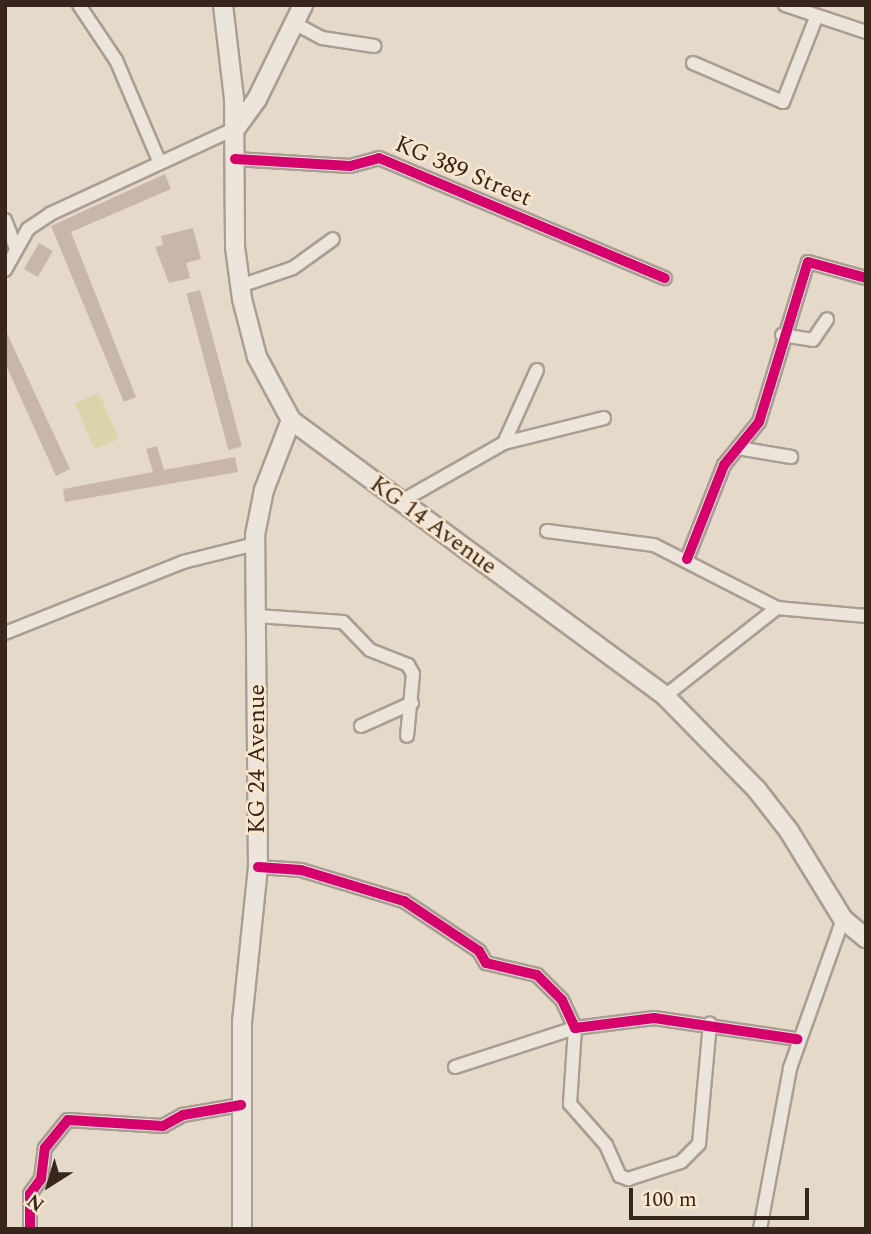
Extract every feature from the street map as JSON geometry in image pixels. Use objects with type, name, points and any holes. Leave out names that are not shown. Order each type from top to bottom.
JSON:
[{"type":"main road","name":"KG 14 Avenue","points":[[222,5],[236,128],[240,286],[257,357],[291,420],[665,696],[711,738],[765,800],[843,919],[866,938]]},
{"type":"main road","points":[[236,128],[257,99],[292,22],[303,5]]},
{"type":"main road","name":"KG 24 Avenue","points":[[242,1229],[242,1022],[258,867],[256,544],[259,505],[291,420]]},
{"type":"street","points":[[79,5],[116,60],[160,163]]},
{"type":"street","points":[[785,5],[816,18],[866,32]]},
{"type":"street","points":[[692,63],[783,103],[816,18]]},
{"type":"street","points":[[292,22],[322,38],[374,46]]},
{"type":"street","points":[[5,270],[28,229],[50,214],[236,128]]},
{"type":"street","name":"KG 389 Street","points":[[235,159],[350,166],[379,158],[665,278]]},
{"type":"street","points":[[5,220],[16,248]]},
{"type":"street","points":[[240,286],[293,268],[333,239]]},
{"type":"street","points":[[687,559],[724,465],[759,422],[782,335],[808,262],[866,278]]},
{"type":"street","points":[[782,335],[813,340],[827,319]]},
{"type":"street","points":[[504,443],[537,370]]},
{"type":"street","points":[[400,502],[504,443],[604,418]]},
{"type":"street","points":[[738,447],[791,457]]},
{"type":"street","points":[[547,531],[654,545],[687,559],[777,608],[866,616]]},
{"type":"street","points":[[5,633],[183,562],[256,544]]},
{"type":"street","points":[[665,696],[777,608]]},
{"type":"street","points":[[257,616],[343,622],[370,650],[408,664],[413,674],[407,736]]},
{"type":"street","points":[[361,726],[412,704]]},
{"type":"street","points":[[258,867],[300,870],[404,901],[479,951],[486,963],[537,975],[562,1000],[575,1028],[570,1104],[606,1145],[620,1175],[628,1179],[681,1163],[699,1144],[710,1024]]},
{"type":"street","points":[[760,1229],[797,1040],[843,919]]},
{"type":"street","points":[[455,1067],[575,1028],[654,1018],[710,1024],[797,1040]]},
{"type":"street","points":[[30,1229],[30,1194],[41,1179],[45,1148],[68,1120],[163,1126],[183,1115],[242,1105]]},
{"type":"shaded area","points":[[99,393],[119,439],[95,449],[75,403]]},
{"type":"building","points":[[165,174],[171,189],[71,232],[136,397],[124,402],[51,226]]},
{"type":"building","points":[[193,228],[201,259],[186,263],[190,278],[169,283],[155,247],[163,245],[161,236]]},
{"type":"building","points":[[39,243],[53,251],[38,277],[24,269]]},
{"type":"building","points":[[200,290],[242,446],[228,450],[186,294]]},
{"type":"building","points":[[5,329],[70,469],[56,476],[5,363]]},
{"type":"building","points":[[157,446],[164,470],[235,457],[238,472],[65,502],[63,489],[153,472],[146,449]]},
{"type":"cycle path","points":[[235,159],[350,166],[379,158],[665,278]]},
{"type":"cycle path","points":[[687,559],[724,465],[759,422],[808,262],[866,278]]},
{"type":"cycle path","points":[[258,867],[301,870],[404,901],[479,951],[486,963],[537,975],[562,1000],[575,1028],[654,1018],[797,1039]]},
{"type":"cycle path","points":[[30,1229],[30,1194],[41,1179],[45,1148],[68,1120],[163,1126],[183,1115],[241,1105]]}]
